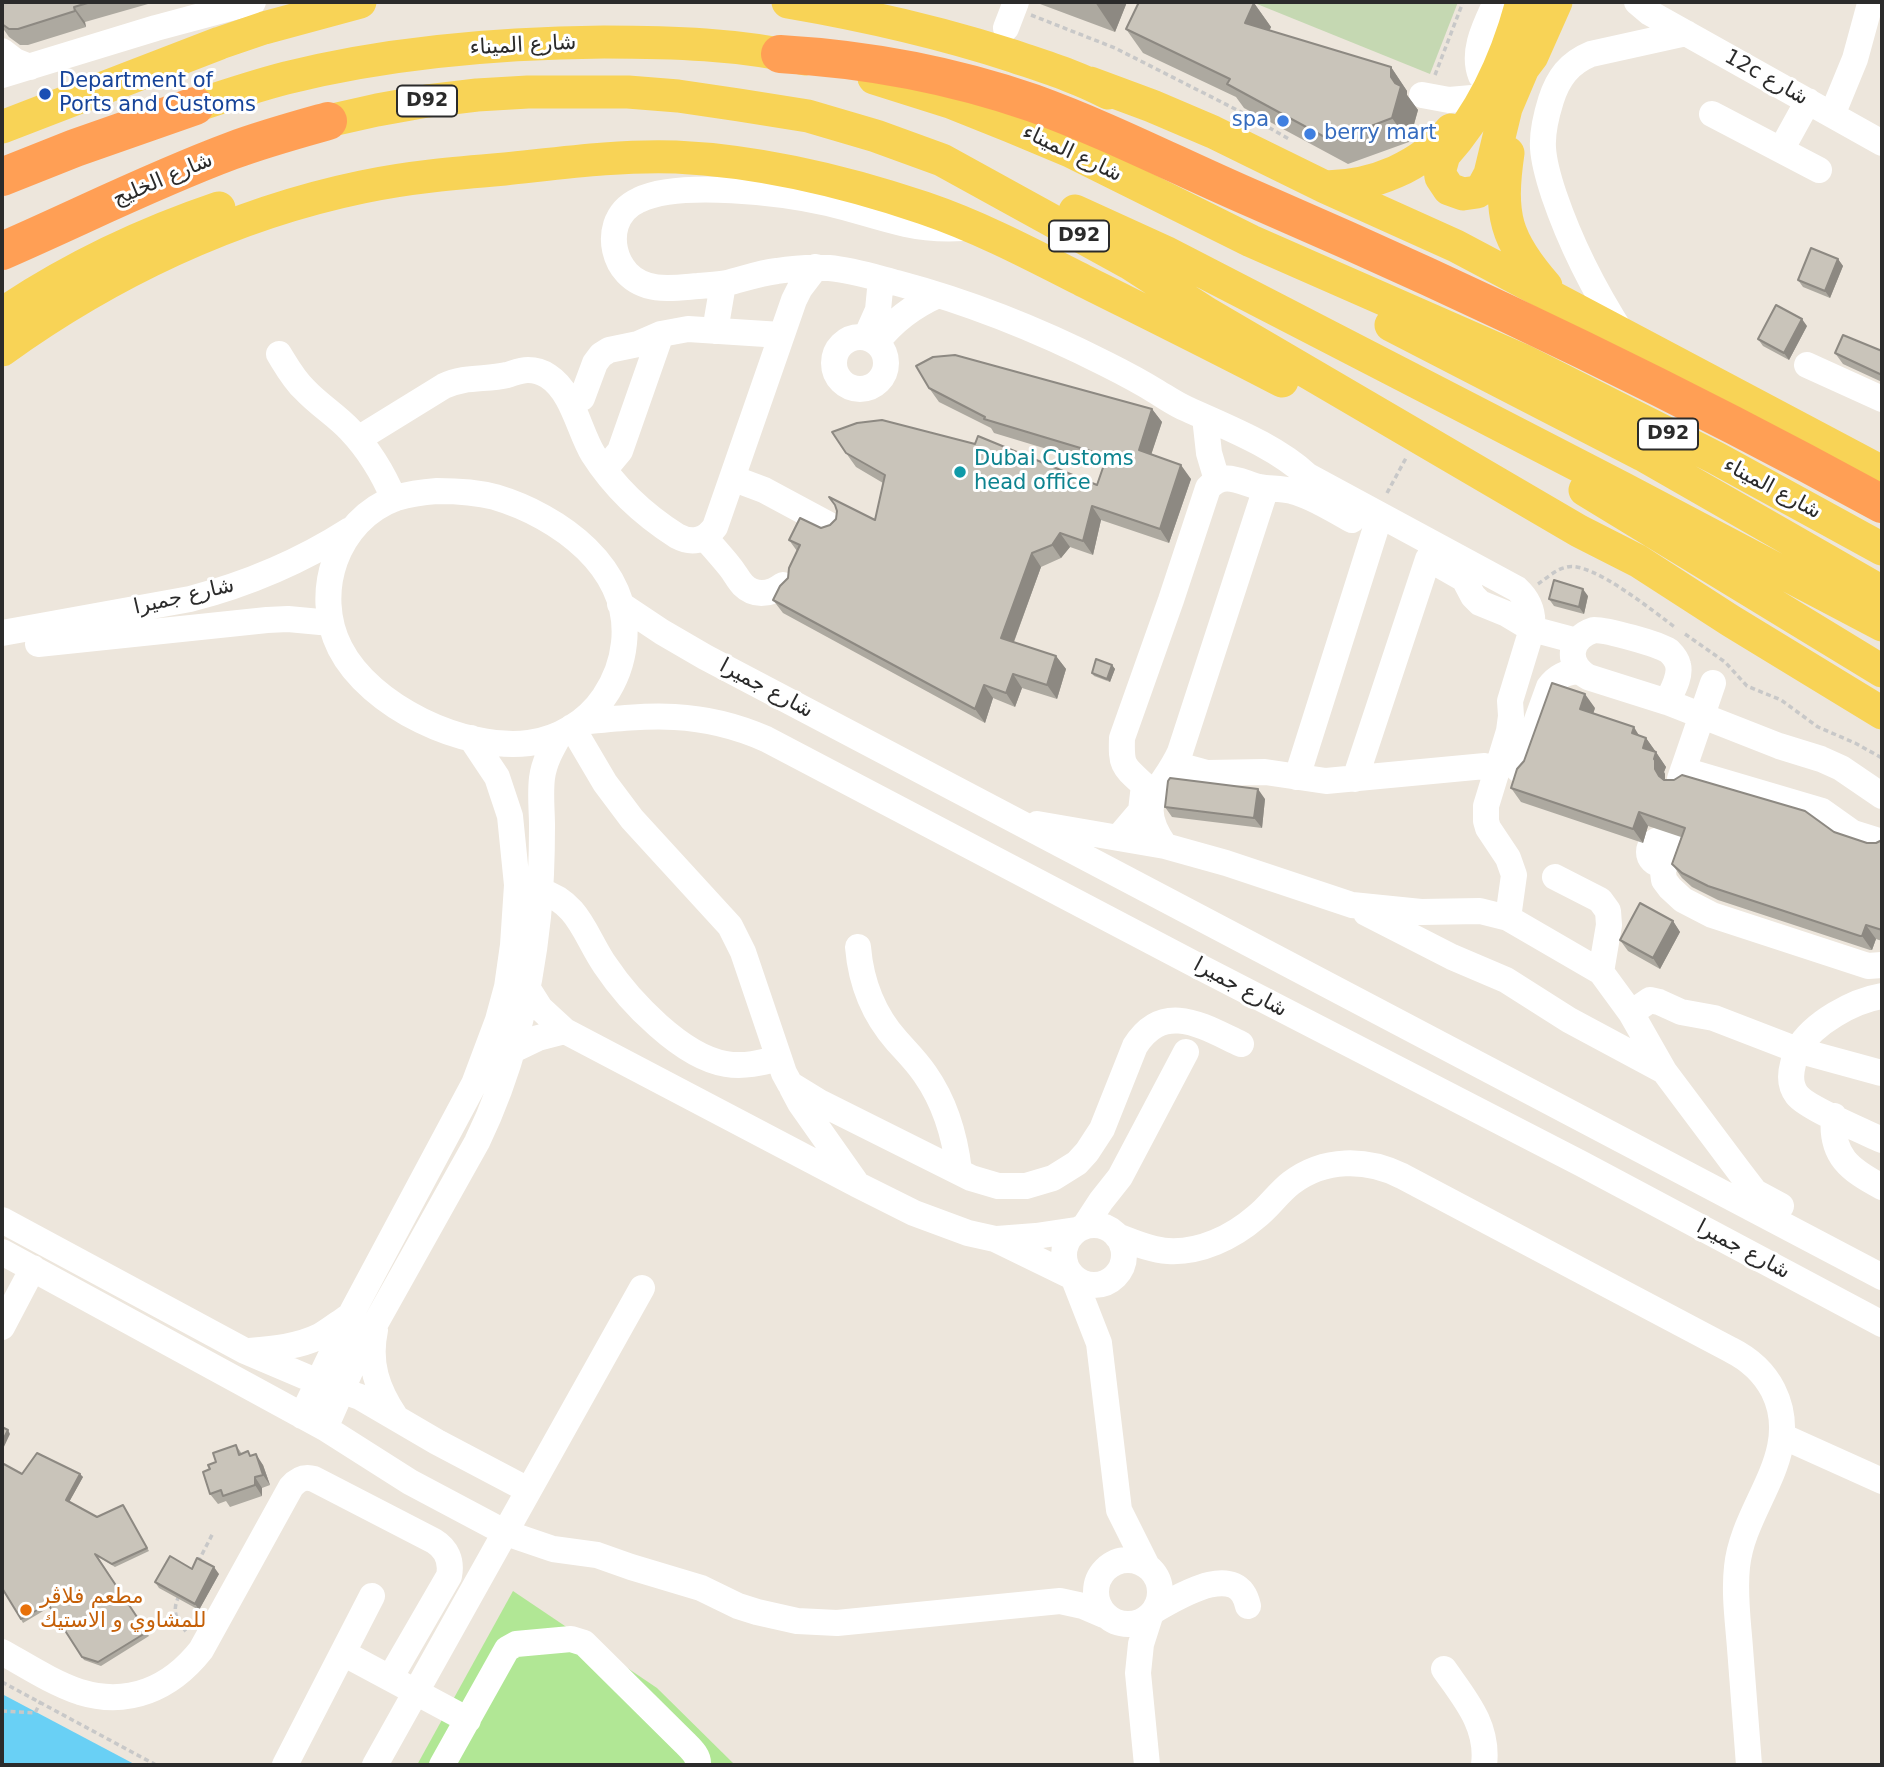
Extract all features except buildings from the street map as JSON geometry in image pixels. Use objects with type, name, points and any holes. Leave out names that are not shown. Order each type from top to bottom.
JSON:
[{"type":"highway","points":[[780,54],[896,68],[958,81],[1067,116],[1528,323],[1737,427],[1882,504]]},
{"type":"highway","points":[[2,177],[194,106]]},
{"type":"highway","name":"شارع الخليج","points":[[4,251],[232,150],[328,121]]},
{"type":"main road","points":[[2,127],[220,43],[360,2]]},
{"type":"main road","points":[[788,2],[852,13],[943,35],[1044,66],[1183,118],[1325,187],[1456,246],[1623,335],[1879,464]]},
{"type":"main road","points":[[1325,187],[1367,181],[1405,168],[1435,149],[1450,131],[1477,87],[1511,2]]},
{"type":"main road","points":[[1522,2],[1513,36],[1489,89],[1478,110],[1441,162],[1441,177],[1450,189],[1470,194],[1488,181],[1506,108],[1523,68],[1532,56]]},
{"type":"main road","points":[[1556,2],[1532,56],[1507,155],[1504,207],[1517,249],[1558,301]]},
{"type":"main road","name":"شارع الميناء","points":[[194,106],[286,78],[333,67],[431,52],[531,43],[671,43],[736,47],[826,64],[950,102],[1070,151],[1251,241],[1571,384],[1717,458],[1882,549]]},
{"type":"main road","points":[[1090,83],[1440,264],[1486,292],[1528,323]]},
{"type":"main road","name":"D92","points":[[328,121],[402,105],[477,95],[553,91],[628,92],[739,104],[808,116],[876,136],[942,160],[1129,263],[1208,314],[1579,531],[1638,561],[1882,713]]},
{"type":"main road","points":[[2,314],[72,271],[160,230],[245,199],[332,175],[419,158],[499,150],[570,149],[641,157]]},
{"type":"main road","points":[[2,350],[47,318],[142,265],[211,234],[324,196],[401,180],[597,159],[641,157],[711,160],[784,171],[895,199],[975,227],[1237,358],[1489,498],[1533,517],[1579,531]]},
{"type":"main road","points":[[942,160],[1070,209],[1165,252],[1469,410],[1619,499],[1882,671]]},
{"type":"main road","points":[[1251,241],[1354,305],[1643,455],[1882,592]]},
{"type":"main road","points":[[1619,499],[1882,625]]},
{"type":"street","points":[[2,75],[156,28],[253,2]]},
{"type":"street","points":[[1423,97],[1449,100],[1477,87],[1477,52],[1496,2]]},
{"type":"street","name":"12c شارع","points":[[1614,2],[1630,9],[1658,14],[1882,143]]},
{"type":"street","points":[[1781,150],[1820,108],[1871,3]]},
{"type":"street","points":[[1623,335],[1585,272],[1560,214],[1546,169],[1543,148],[1547,113],[1560,78],[1574,63],[1658,14]]},
{"type":"street","points":[[2,51],[15,61],[30,67]]},
{"type":"street","points":[[1423,97],[1442,117],[1450,131]]},
{"type":"street","points":[[1712,114],[1819,170]]},
{"type":"street","points":[[975,227],[923,227],[825,202],[745,191],[668,192],[641,198],[625,209],[615,228],[615,249],[618,259],[630,276],[648,286],[659,288],[723,284],[774,271],[816,267],[845,270],[881,279],[1008,319],[1076,349],[1186,409],[1292,462],[1308,476],[1428,559],[1461,576],[1480,603],[1507,614],[1577,656],[1588,677],[1667,702],[1779,746],[1821,759],[1860,780],[1881,796]]},
{"type":"street","points":[[358,439],[449,384],[522,370],[542,373],[559,386],[573,409],[584,438],[603,468],[627,496],[684,540],[705,538],[715,527],[794,300],[816,267]]},
{"type":"street","points":[[881,279],[872,340],[909,309],[938,295]]},
{"type":"street","points":[[715,331],[723,284]]},
{"type":"street","points":[[582,398],[595,363],[601,355],[610,350],[638,344],[678,330],[781,335]]},
{"type":"street","points":[[603,468],[620,451],[661,334]]},
{"type":"street","points":[[279,355],[305,390],[358,439],[379,467],[394,499]]},
{"type":"street","points":[[1807,365],[1882,399]]},
{"type":"street","points":[[1186,409],[1214,432],[1276,466],[1308,476]]},
{"type":"street","points":[[1214,432],[1209,453],[1224,479]]},
{"type":"street","points":[[732,478],[833,522]]},
{"type":"street","points":[[1166,846],[1155,831],[1151,815],[1150,786],[1125,768],[1122,738],[1208,488],[1224,479],[1288,490],[1378,523],[1510,584],[1523,594],[1530,607],[1532,629],[1510,701],[1495,726],[1474,811],[1473,824],[1490,858],[1498,864],[1501,871],[1496,896],[1480,911]]},
{"type":"street","points":[[1118,838],[1141,811],[1150,786],[1170,772],[1180,752],[1266,488]]},
{"type":"street","points":[[302,1416],[355,1360],[477,1142],[492,1110],[513,1049],[528,989],[540,891],[542,778],[548,756],[571,728],[602,700],[610,688],[619,669],[625,630],[620,604],[610,580],[595,557],[569,534],[529,510],[493,497],[456,491],[423,492],[394,499],[380,506],[354,527]]},
{"type":"street","points":[[1297,777],[1378,523]]},
{"type":"street","name":"شارع جميرا","points":[[354,527],[332,565],[328,594],[331,623],[341,650],[351,664],[377,691],[412,716],[451,733],[490,742],[521,744],[546,739],[571,728],[663,715],[726,724],[766,739],[1582,1164],[1882,1324]]},
{"type":"street","name":"شارع جميرا","points":[[2,634],[219,592],[303,558],[354,527]]},
{"type":"street","points":[[705,538],[748,589],[770,593],[783,585]]},
{"type":"street","points":[[1355,779],[1428,559]]},
{"type":"street","name":"شارع جميرا","points":[[620,604],[683,645],[1882,1277]]},
{"type":"street","name":"شارع جميرا","points":[[2,648],[267,620],[299,619],[331,623]]},
{"type":"street","points":[[1577,656],[1587,632],[1601,630],[1670,652],[1678,671],[1667,702]]},
{"type":"street","points":[[1519,770],[1546,693],[1546,681],[1551,669],[1561,661],[1577,656]]},
{"type":"street","points":[[1713,683],[1682,774],[1815,809],[1829,815],[1853,833],[1882,842]]},
{"type":"street","points":[[1508,918],[1514,876],[1508,858],[1490,834],[1486,821],[1486,806],[1509,731],[1510,701]]},
{"type":"street","points":[[571,728],[625,810],[730,926],[743,952],[790,1084],[800,1103],[858,1185]]},
{"type":"street","points":[[325,1428],[330,1386],[350,1315],[474,1084],[495,1031],[507,987],[517,885],[510,816],[497,777],[471,738]]},
{"type":"street","points":[[1174,764],[1207,773],[1265,772],[1326,781],[1485,766]]},
{"type":"street","points":[[1014,820],[1166,846],[1352,905],[1452,957],[1506,980],[1569,1020],[1664,1071]]},
{"type":"street","points":[[1661,845],[1664,880],[1683,900],[1712,915],[1868,966],[1882,965]]},
{"type":"street","points":[[1555,877],[1600,900],[1608,911],[1609,925],[1601,972]]},
{"type":"street","points":[[540,891],[567,905],[621,987],[657,1024],[689,1049],[726,1065],[753,1065],[779,1058]]},
{"type":"street","points":[[1352,905],[1420,912],[1480,911],[1508,918],[1601,972],[1631,1013],[1664,1071],[1755,1192],[1882,1259]]},
{"type":"street","points":[[858,947],[862,977],[875,1011],[887,1030],[926,1075],[943,1105],[953,1137],[958,1171]]},
{"type":"street","points":[[528,989],[540,1008],[565,1031],[914,1213],[968,1233],[995,1239],[1081,1283],[1095,1286],[1109,1281],[1142,1261],[1168,1251],[1201,1247],[1232,1234],[1259,1215],[1292,1182],[1317,1169],[1346,1163],[1375,1166],[1389,1170],[1742,1356],[1763,1374],[1776,1397],[1783,1436],[1775,1466],[1745,1530],[1737,1564],[1736,1599],[1749,1765]]},
{"type":"street","points":[[1882,996],[1857,1003],[1824,1022],[1797,1050],[1791,1072],[1796,1093],[1807,1103],[1882,1140]]},
{"type":"street","points":[[1631,1013],[1650,1000],[1659,1002],[1681,1012],[1714,1018],[1797,1050],[1881,1073]]},
{"type":"street","points":[[790,1084],[821,1103],[958,1171],[984,1183],[1012,1187],[1040,1183],[1066,1171],[1087,1152],[1102,1129],[1135,1045],[1147,1030],[1155,1025],[1182,1020],[1241,1044]]},
{"type":"street","points":[[513,1049],[538,1038],[565,1031]]},
{"type":"street","points":[[1138,1673],[1125,1645],[1095,1597],[1096,1583],[1113,1541],[1119,1510],[1099,1343],[1074,1278],[1065,1265],[1064,1249],[1120,1177],[1186,1052]]},
{"type":"street","points":[[1834,1116],[1833,1135],[1843,1160],[1856,1173],[1882,1187]]},
{"type":"street","points":[[1099,1343],[1116,1275],[1124,1259],[1124,1251],[1116,1235],[1120,1177]]},
{"type":"street","points":[[2,1220],[245,1351],[360,1398],[528,1490]]},
{"type":"street","points":[[995,1239],[1100,1226],[1142,1245],[1168,1251]]},
{"type":"street","points":[[2,1252],[325,1428],[410,1482],[506,1533],[553,1549],[597,1555],[701,1588],[757,1612],[797,1621],[838,1623],[1060,1601],[1083,1606],[1115,1623],[1130,1625],[1144,1621],[1152,1613],[1202,1586],[1223,1583],[1235,1586],[1244,1594],[1248,1606]]},
{"type":"street","points":[[2,1327],[33,1268]]},
{"type":"street","points":[[375,1765],[642,1288]]},
{"type":"street","points":[[245,1351],[272,1349],[319,1336],[350,1315]]},
{"type":"street","points":[[377,1321],[372,1360],[376,1381],[396,1418]]},
{"type":"street","points":[[1783,1436],[1882,1481]]},
{"type":"street","points":[[2,1652],[80,1692],[110,1697],[140,1693],[162,1685],[181,1673],[201,1650],[291,1487],[299,1480],[309,1478],[433,1541],[444,1549],[448,1556],[449,1576],[390,1678]]},
{"type":"street","points":[[1119,1510],[1160,1586],[1158,1603],[1141,1644],[1138,1673],[1147,1765]]},
{"type":"street","points":[[1060,1601],[1080,1590],[1117,1562],[1125,1560],[1132,1560],[1150,1569],[1202,1586]]},
{"type":"street","points":[[285,1765],[372,1597]]},
{"type":"street","points":[[443,1764],[511,1646],[576,1639],[584,1643],[695,1753],[698,1765]]},
{"type":"street","points":[[342,1653],[468,1720]]},
{"type":"street","points":[[1444,1669],[1470,1705],[1481,1727],[1485,1750],[1484,1765]]},
{"type":"path","points":[[1423,97],[1464,2]]},
{"type":"path","points":[[1012,13],[1115,48],[1293,141]]},
{"type":"path","points":[[1523,594],[1566,567],[1596,573],[1725,662],[1747,686],[1780,700],[1818,727],[1882,758]]},
{"type":"path","points":[[195,1566],[213,1533]]},
{"type":"path","points":[[183,1588],[175,1604],[175,1614],[201,1650]]},
{"type":"path","points":[[2,1682],[156,1765]]},
{"type":"path","points":[[2,1711],[35,1713]]},
{"type":"green space","points":[[1252,2],[1458,2],[1430,74]]},
{"type":"green space","points":[[513,1591],[657,1688],[735,1765],[417,1765]]},
{"type":"water","points":[[2,1694],[136,1765],[2,1765]]},
{"type":"place","name":"Department of Ports and Customs","points":[[45,94]]},
{"type":"place","name":"spa","points":[[1283,121]]},
{"type":"place","name":"berry mart","points":[[1310,134]]},
{"type":"place","name":"Dubai Customs head office","points":[[960,472]]},
{"type":"place","name":"مطعم فلاڤر للمشاوي و الاستيك","points":[[26,1610]]}]
